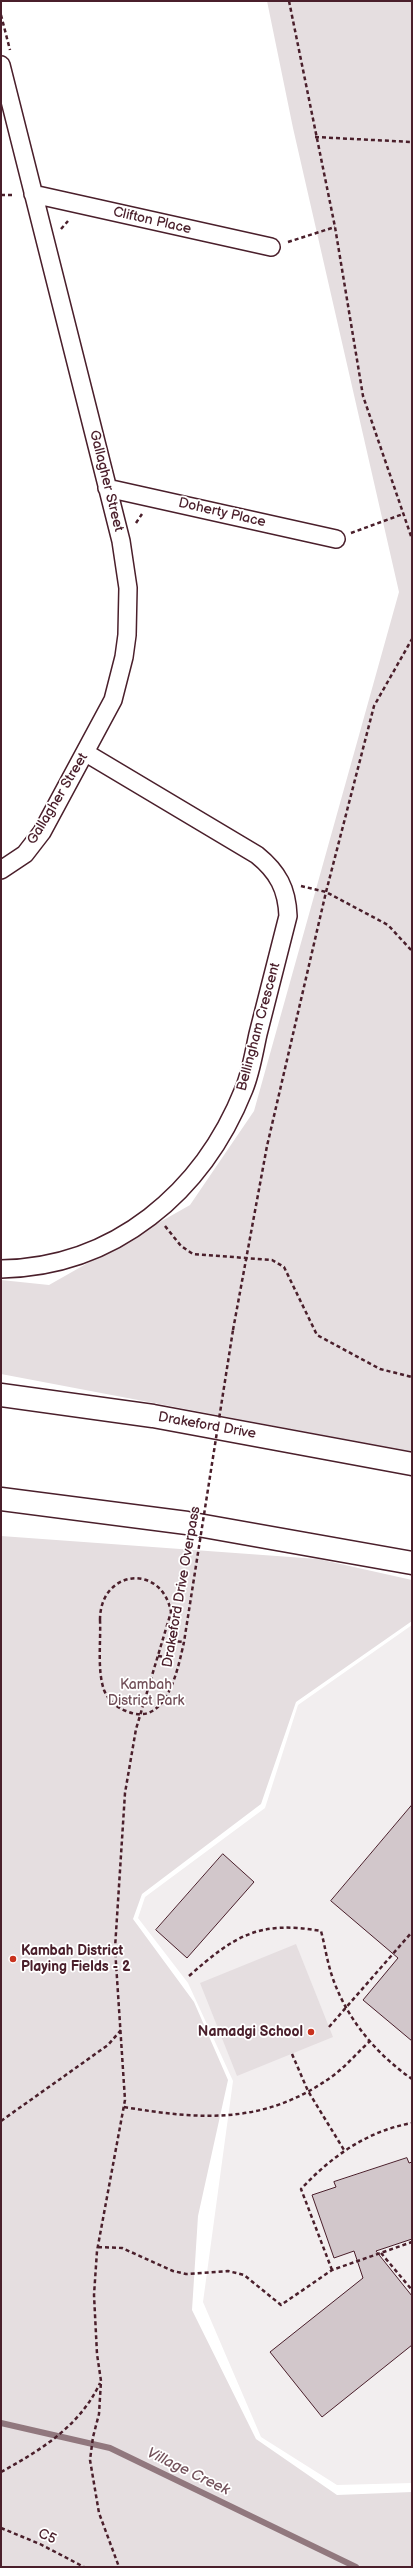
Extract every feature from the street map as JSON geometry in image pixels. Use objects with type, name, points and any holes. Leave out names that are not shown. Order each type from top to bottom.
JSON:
[{"type":"highway","name":"Drakeford Drive","points":[[1,1395],[153,1416],[412,1464]]},
{"type":"highway","points":[[1,1499],[187,1524],[412,1563]]},
{"type":"street","name":"Gallagher Street","points":[[1,65],[121,541],[128,588],[127,635],[124,657],[113,700],[86,753],[42,832],[25,854],[1,870]]},
{"type":"street","name":"Clifton Place","points":[[33,194],[271,247]]},
{"type":"street","name":"Doherty Place","points":[[107,488],[336,539]]},
{"type":"street","name":"Bellingham Crescent","points":[[1,1269],[39,1266],[62,1261],[106,1244],[147,1220],[182,1190],[202,1165],[224,1133],[245,1088],[288,916],[287,899],[282,882],[271,866],[262,859],[86,753]]},
{"type":"path","points":[[289,1],[315,137],[335,227],[363,396],[412,539]]},
{"type":"path","points":[[315,137],[412,142]]},
{"type":"path","points":[[271,247],[335,227]]},
{"type":"path","points":[[336,539],[404,514]]},
{"type":"path","name":"Drakeford Drive Overpass","points":[[119,2567],[100,2513],[90,2460],[93,2437],[99,2414],[101,2381],[97,2354],[94,2295],[98,2247],[124,2107],[125,2074],[115,1948],[125,1793],[136,1729],[158,1656],[171,1612],[169,1601],[154,1583],[143,1579],[132,1578],[120,1581],[111,1588],[104,1597],[100,1608],[104,1691],[110,1700],[128,1712],[139,1714],[150,1711],[166,1698],[177,1676],[184,1642],[246,1256],[267,1146],[326,892],[374,706],[412,639]]},
{"type":"path","points":[[297,884],[326,892],[388,925],[412,951]]},
{"type":"path","points":[[181,1246],[193,1254],[246,1256],[272,1260],[284,1267],[317,1335],[380,1369],[412,1377]]},
{"type":"path","points":[[158,1656],[171,1658],[173,1641],[184,1642]]},
{"type":"path","points":[[189,1976],[215,1952],[244,1935],[269,1928],[305,1928],[321,1931],[332,1976],[346,2008],[370,2041],[390,2064],[412,2079]]},
{"type":"path","points":[[329,2027],[412,1932]]},
{"type":"path","points":[[1,2121],[104,2048],[121,2029]]},
{"type":"path","points":[[124,2107],[167,2114],[211,2118],[248,2113],[295,2098],[308,2091],[335,2074],[370,2041]]},
{"type":"path","points":[[292,2054],[308,2091],[344,2150]]},
{"type":"path","points":[[332,2270],[301,2189],[321,2168],[344,2150],[368,2136],[412,2123]]},
{"type":"path","points":[[98,2247],[122,2248],[172,2271],[186,2274],[228,2271],[244,2275],[281,2305],[332,2270],[412,2242]]},
{"type":"path","points":[[381,2253],[412,2290]]},
{"type":"path","points":[[1,2472],[41,2450],[77,2419],[91,2402],[101,2381]]},
{"type":"path","name":"C5","points":[[1,2528],[40,2544],[84,2567]]},
{"type":"shaded area","name":"Namadgi School","points":[[412,1625],[412,2483],[337,2485],[261,2437],[203,2302],[233,2081],[188,1983],[138,1918],[145,1897],[265,1808],[298,1705]]},
{"type":"green space","points":[[267,1],[412,1],[412,1452],[1,1374],[1,1280],[49,1285],[190,1205],[254,1111],[399,592],[293,128]]},
{"type":"green space","name":"Kambah District Park","points":[[1,1536],[318,1559],[412,1580],[412,1621],[296,1702],[261,1804],[142,1894],[133,1919],[194,2002],[228,2080],[198,2216],[192,2310],[256,2439],[337,2495],[412,2492],[412,2567],[1,2567]]},
{"type":"green space","points":[[296,1944],[333,2037],[237,2076],[200,1983]]},
{"type":"building","points":[[412,1805],[412,2041],[363,2000],[398,1958],[331,1901]]},
{"type":"building","points":[[223,1854],[254,1882],[187,1958],[156,1930]]},
{"type":"building","points":[[407,2158],[409,2163],[412,2162],[412,2239],[376,2251],[412,2296],[412,2345],[322,2417],[270,2352],[363,2278],[354,2251],[334,2258],[312,2195],[336,2187],[334,2182]]},
{"type":"waterway","name":"Village Creek","points":[[1,2423],[110,2448],[356,2567]]},
{"type":"place","name":"Kambah District Playing Fields - 2","points":[[13,1959]]},
{"type":"place","name":"Namadgi School","points":[[311,2032]]}]
